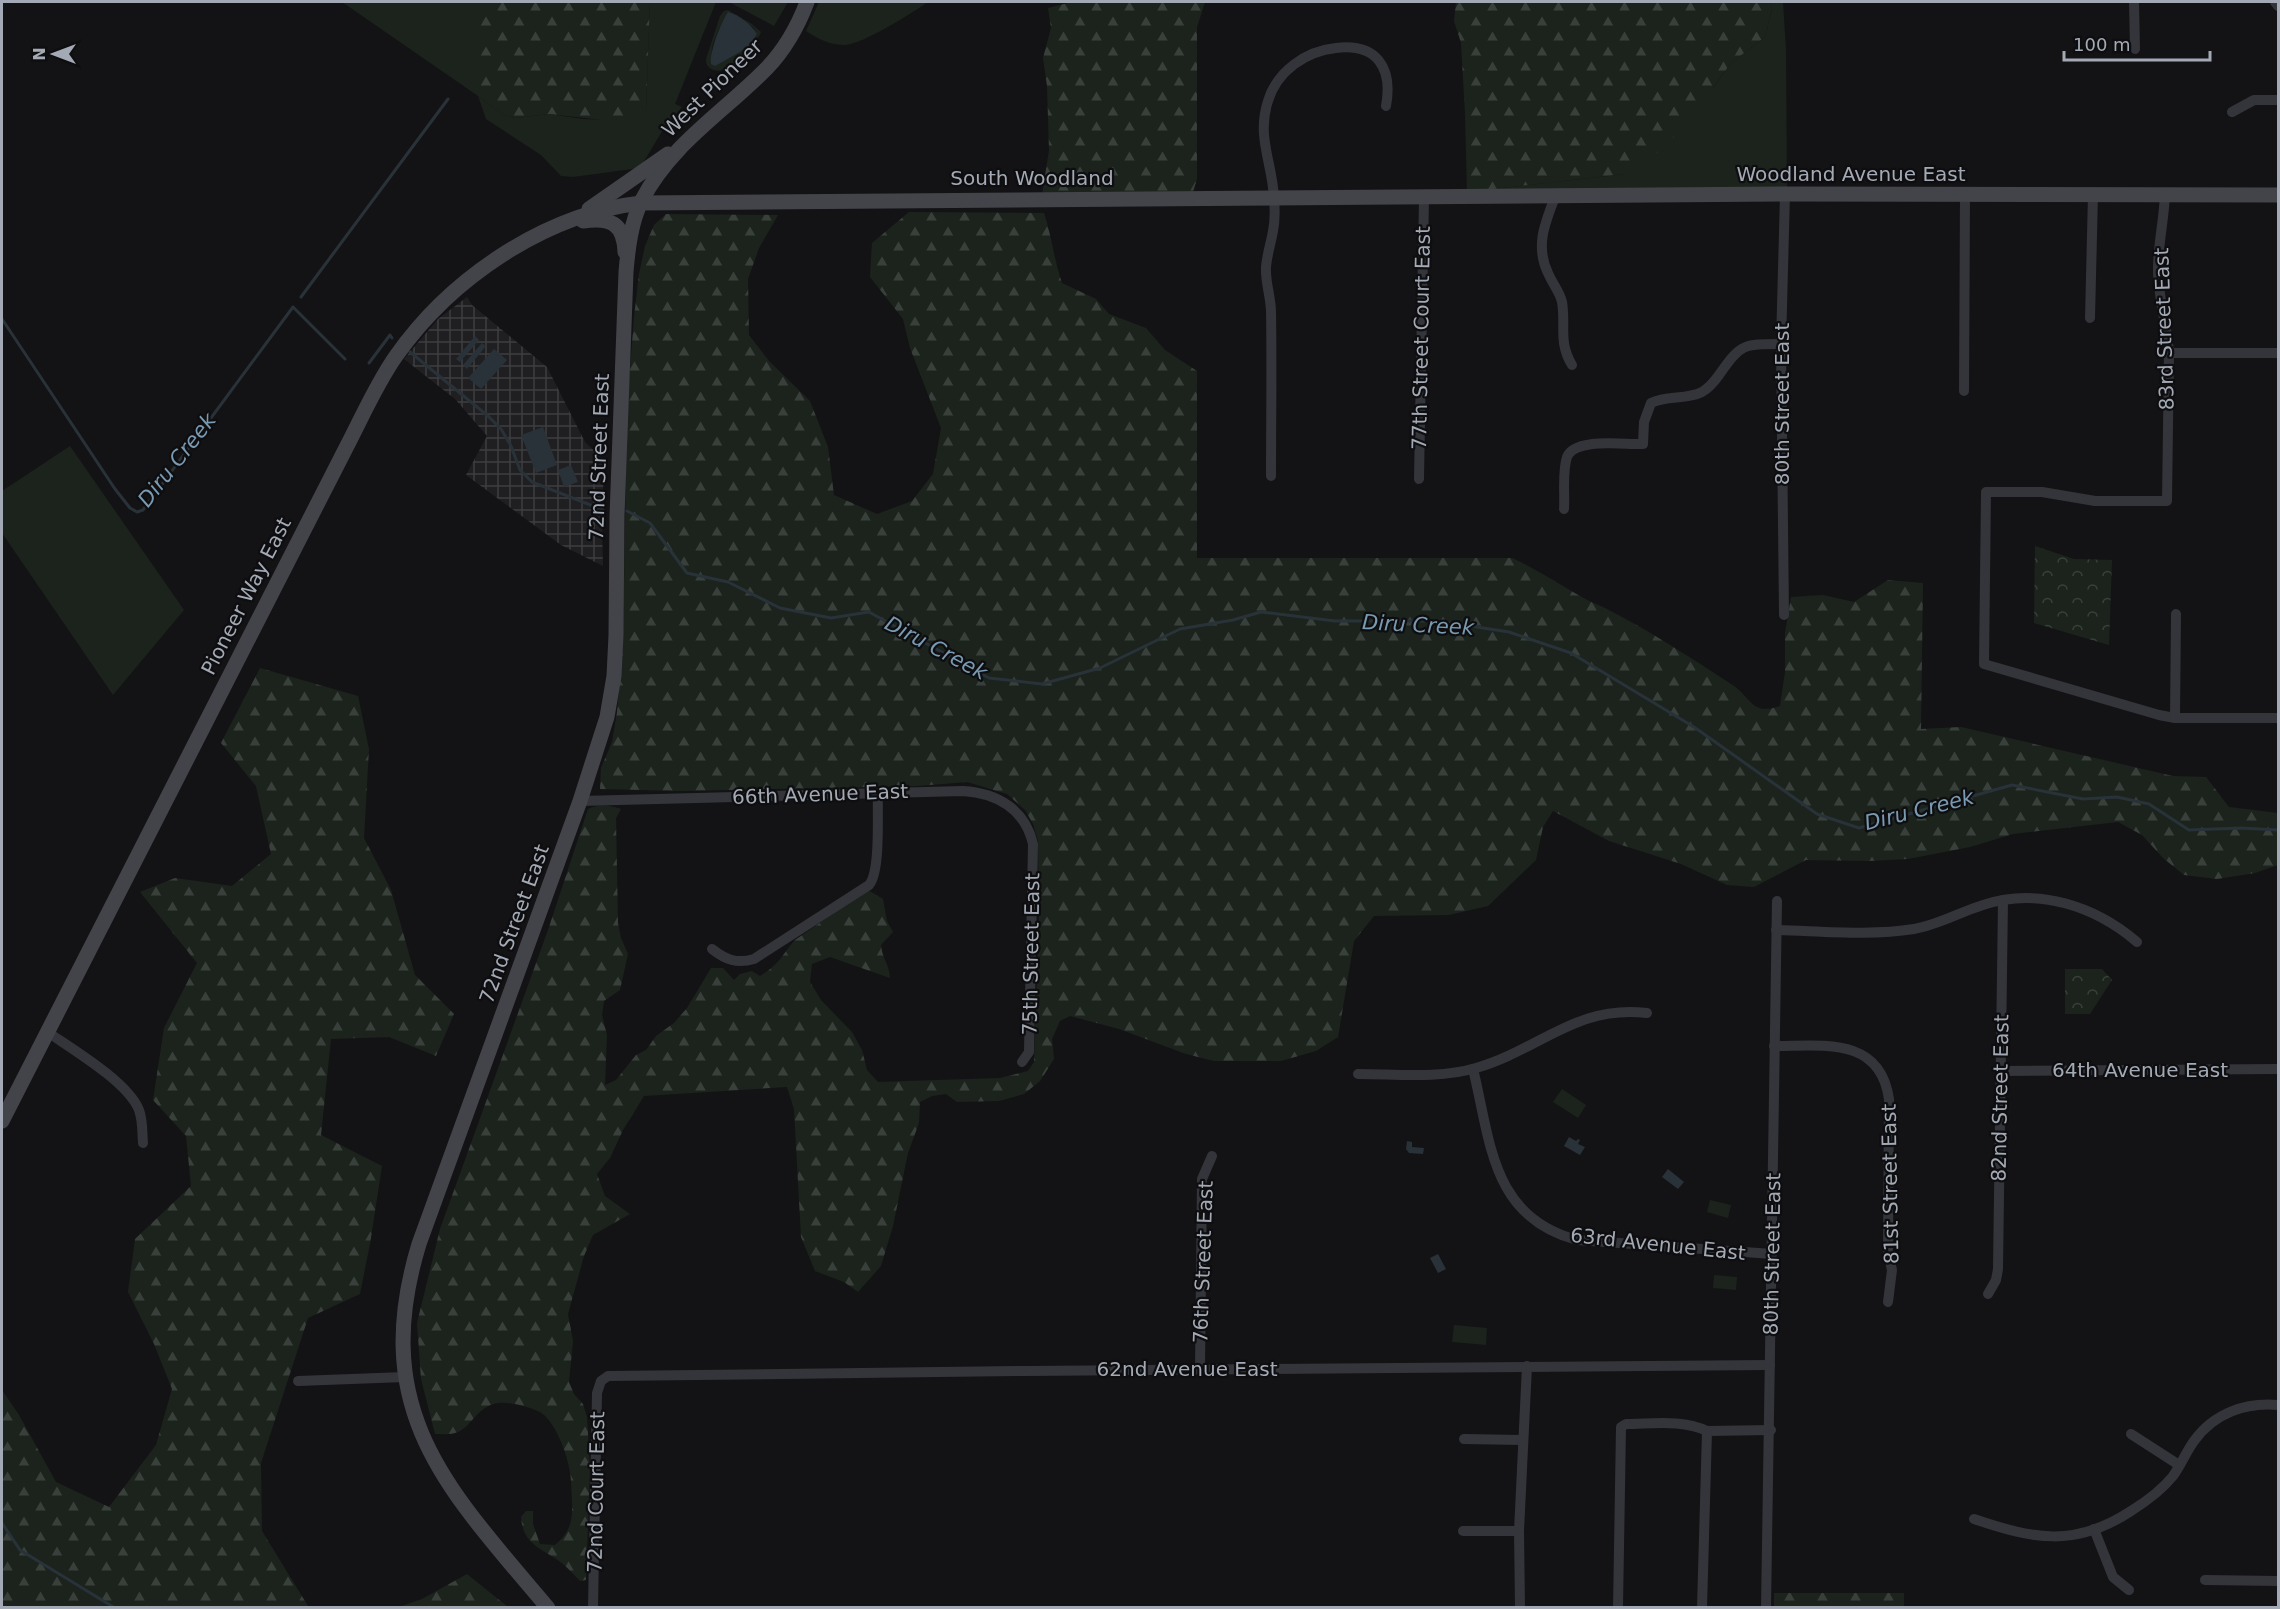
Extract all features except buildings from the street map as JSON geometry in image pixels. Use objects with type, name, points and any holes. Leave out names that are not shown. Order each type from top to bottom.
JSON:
[{"type":"main road","name":"West Pioneer","points":[[641,202],[667,162],[685,141],[768,67],[793,33],[807,2]]},
{"type":"main road","points":[[580,216],[685,141]]},
{"type":"main road","name":"Woodland Avenue East","points":[[1424,198],[1785,194],[2278,195]]},
{"type":"main road","name":"South Woodland","points":[[641,202],[1424,198]]},
{"type":"main road","name":"Pioneer Way East","points":[[2,1121],[342,454],[395,357],[430,315],[469,278],[521,245],[557,225],[580,216],[615,206],[641,202]]},
{"type":"main road","name":"72nd Street East","points":[[548,1608],[447,1484],[422,1435],[405,1377],[402,1349],[403,1319],[413,1266],[580,801],[607,717],[614,676],[626,272],[631,233],[641,202]]},
{"type":"main road","points":[[557,225],[597,219],[613,223],[622,235],[626,272]]},
{"type":"street","points":[[2134,2],[2135,50]]},
{"type":"street","points":[[2275,2],[2278,6]]},
{"type":"street","points":[[1271,476],[1272,310],[1266,265],[1274,228],[1274,197],[1266,156],[1263,120],[1268,98],[1282,74],[1293,65],[1314,53],[1327,49],[1350,47],[1379,58],[1386,73],[1388,95],[1386,106]]},
{"type":"street","points":[[2232,112],[2254,100],[2278,100]]},
{"type":"street","name":"80th Street East","points":[[1784,615],[1781,344],[1785,194]]},
{"type":"street","points":[[1964,391],[1965,194]]},
{"type":"street","points":[[2090,318],[2093,194]]},
{"type":"street","name":"83rd Street East","points":[[2165,195],[2158,268],[2160,306],[2168,336],[2169,353],[2167,501],[2095,501],[2043,492],[1986,492],[1984,664],[2159,716],[2175,718]]},
{"type":"street","points":[[1555,197],[1544,227],[1541,251],[1545,266],[1561,298],[1563,344],[1572,365]]},
{"type":"street","name":"77th Street Court East","points":[[1419,479],[1424,198]]},
{"type":"street","points":[[1564,509],[1566,461],[1574,447],[1588,444],[1643,444],[1644,422],[1652,403],[1687,397],[1704,391],[1714,382],[1733,356],[1745,346],[1781,344]]},
{"type":"street","points":[[2169,353],[2278,353]]},
{"type":"street","points":[[2176,614],[2175,718],[2278,718]]},
{"type":"street","name":"66th Avenue East","points":[[580,801],[963,790],[989,795],[1004,801],[1018,813],[1028,828],[1033,844]]},
{"type":"street","points":[[712,948],[729,960],[744,961],[754,958],[868,885],[875,872],[878,792]]},
{"type":"street","name":"75th Street East","points":[[1022,1062],[1029,1052],[1033,844]]},
{"type":"street","points":[[1776,930],[1893,932],[1931,925],[1968,909],[2003,900],[2041,899],[2077,906],[2110,921],[2137,942]]},
{"type":"street","name":"82nd Street East","points":[[1988,1294],[1996,1280],[1998,1269],[2003,900]]},
{"type":"street","name":"80th Street East","points":[[1766,1608],[1771,1430],[1777,901]]},
{"type":"street","points":[[1358,1074],[1425,1074],[1473,1069],[1506,1058],[1588,1017],[1626,1010],[1647,1013]]},
{"type":"street","points":[[46,1031],[132,1096],[142,1119],[143,1143]]},
{"type":"street","name":"81st Street East","points":[[1774,1046],[1836,1046],[1850,1049],[1867,1058],[1885,1081],[1889,1099],[1888,1252],[1892,1270],[1887,1302]]},
{"type":"street","name":"63rd Avenue East","points":[[1473,1069],[1499,1173],[1506,1190],[1526,1214],[1551,1230],[1577,1240],[1772,1254]]},
{"type":"street","name":"64th Avenue East","points":[[2001,1071],[2278,1069]]},
{"type":"street","name":"76th Street East","points":[[1200,1369],[1203,1179],[1212,1155]]},
{"type":"street","name":"62nd Avenue East","points":[[604,1378],[624,1375],[1770,1365]]},
{"type":"street","points":[[1520,1608],[1519,1531],[1527,1366]]},
{"type":"street","points":[[298,1381],[405,1377]]},
{"type":"street","name":"72nd Court East","points":[[593,1608],[597,1393],[599,1383],[604,1378]]},
{"type":"street","points":[[1974,1519],[2039,1536],[2076,1535],[2094,1529],[2124,1516],[2151,1498],[2168,1482],[2195,1440],[2217,1419],[2243,1407],[2278,1405]]},
{"type":"street","points":[[1618,1608],[1622,1427],[1626,1424],[1683,1424],[1707,1431],[1771,1430]]},
{"type":"street","points":[[1702,1608],[1707,1431]]},
{"type":"street","points":[[2131,1434],[2179,1466]]},
{"type":"street","points":[[1464,1440],[1522,1440]]},
{"type":"street","points":[[2094,1529],[2114,1577],[2129,1590]]},
{"type":"street","points":[[1463,1531],[1519,1531]]},
{"type":"street","points":[[2205,1580],[2278,1581]]},
{"type":"shaded area","points":[[728,12],[744,20],[757,34],[749,47],[715,66],[711,64],[712,52]]},
{"type":"shaded area","points":[[467,297],[472,305],[547,367],[585,442],[604,460],[603,566],[561,545],[466,475],[487,436],[455,399],[404,359],[438,319]]},
{"type":"shaded area","points":[[475,336],[479,340],[460,362],[456,359]]},
{"type":"shaded area","points":[[482,343],[486,346],[467,369],[463,365]]},
{"type":"shaded area","points":[[494,349],[507,360],[481,389],[468,378]]},
{"type":"shaded area","points":[[543,427],[557,465],[536,473],[521,435]]},
{"type":"shaded area","points":[[571,465],[578,482],[564,487],[558,470]]},
{"type":"shaded area","points":[[1569,1137],[1576,1141],[1580,1140],[1578,1144],[1585,1147],[1580,1155],[1564,1146]]},
{"type":"shaded area","points":[[1407,1141],[1412,1142],[1412,1147],[1424,1148],[1423,1154],[1409,1153],[1406,1149]]},
{"type":"shaded area","points":[[1668,1169],[1684,1182],[1678,1189],[1662,1177]]},
{"type":"shaded area","points":[[1438,1254],[1446,1269],[1438,1273],[1430,1258]]},
{"type":"green space","points":[[342,2],[478,2],[478,96]]},
{"type":"green space","points":[[478,2],[650,2],[646,110],[640,121],[611,121],[550,114],[515,118],[504,115],[478,96]]},
{"type":"green space","points":[[650,2],[716,2],[675,104],[682,107],[664,128],[640,168],[573,177],[561,176],[541,155],[486,119],[478,96],[504,115],[515,118],[550,114],[583,119],[639,121],[646,110]]},
{"type":"green space","points":[[729,2],[788,2],[774,26]]},
{"type":"green space","points":[[819,2],[928,2],[875,34],[845,45],[824,41],[806,31]]},
{"type":"green space","points":[[1072,2],[1205,2],[1197,27],[1197,179],[1193,192],[1042,195],[1049,150],[1047,86],[1043,58],[1051,28],[1048,8]]},
{"type":"green space","points":[[1456,2],[1770,2],[1772,9],[1765,37],[1731,63],[1682,130],[1650,159],[1625,174],[1467,192],[1461,43],[1454,21]]},
{"type":"green space","points":[[1770,2],[1783,2],[1786,49],[1787,188],[1467,192],[1625,174],[1713,88],[1731,63],[1765,37],[1772,10]]},
{"type":"green space","points":[[728,10],[761,32],[741,58],[720,71],[710,68],[706,59],[720,16]],"holes":[[[728,12],[753,27],[757,34],[749,47],[714,65],[713,47]]]},
{"type":"green space","points":[[909,212],[1044,213],[1062,283],[1096,299],[1109,314],[1146,328],[1165,350],[1197,371],[1197,558],[1512,558],[1653,635],[1731,684],[1752,704],[1763,709],[1780,706],[1785,672],[1785,633],[1791,597],[1823,595],[1854,602],[1888,580],[1923,583],[1921,729],[1961,727],[2173,776],[2206,777],[2229,807],[2278,813],[2278,865],[2255,873],[2217,879],[2184,875],[2163,858],[2142,835],[2118,822],[2013,834],[1970,847],[1908,859],[1806,860],[1754,887],[1727,885],[1681,864],[1609,841],[1553,811],[1543,827],[1536,860],[1488,906],[1449,915],[1374,916],[1354,941],[1338,1037],[1316,1051],[1281,1061],[1214,1061],[1186,1054],[1119,1029],[1070,1016],[1060,1021],[1052,1039],[1054,1059],[1040,1081],[1024,1094],[999,1101],[957,1102],[946,1094],[932,1096],[920,1102],[919,1123],[908,1153],[893,1226],[881,1266],[858,1292],[844,1282],[815,1271],[801,1237],[794,1109],[787,1087],[644,1096],[623,1130],[610,1158],[597,1174],[605,1196],[630,1214],[593,1235],[584,1256],[568,1314],[573,1341],[569,1382],[574,1394],[583,1404],[587,1417],[590,1468],[586,1580],[580,1581],[563,1564],[530,1541],[521,1517],[526,1511],[533,1511],[533,1524],[540,1544],[555,1545],[570,1524],[572,1509],[570,1474],[563,1446],[554,1427],[539,1412],[522,1405],[503,1403],[480,1411],[458,1432],[435,1434],[421,1379],[417,1323],[440,1229],[548,930],[588,809],[604,806],[621,809],[616,818],[618,923],[628,954],[620,990],[604,1001],[602,1015],[607,1035],[605,1085],[616,1080],[636,1055],[646,1050],[656,1036],[674,1023],[687,1008],[711,968],[723,968],[734,980],[740,974],[752,971],[760,976],[776,964],[795,940],[868,890],[883,899],[887,921],[893,932],[881,945],[890,978],[830,957],[812,964],[810,982],[821,1000],[852,1032],[862,1050],[867,1070],[878,1082],[1000,1078],[1028,1071],[1034,1062],[1039,915],[1038,841],[1033,824],[1025,810],[1007,794],[967,782],[918,786],[681,791],[600,789],[601,768],[612,742],[617,712],[623,642],[627,410],[634,317],[645,246],[654,225],[666,214],[778,215],[759,248],[748,279],[749,335],[769,361],[810,401],[828,447],[834,495],[877,514],[912,501],[933,474],[941,428],[910,348],[903,319],[870,277],[872,243]]},
{"type":"green space","points":[[70,446],[184,610],[113,695],[2,533],[2,491]]},
{"type":"green space","points":[[2035,546],[2074,559],[2112,560],[2109,645],[2034,623]]},
{"type":"green space","points":[[260,668],[358,696],[369,749],[364,838],[391,890],[415,975],[454,1014],[436,1056],[389,1037],[331,1039],[321,1135],[382,1166],[370,1244],[360,1294],[308,1318],[261,1463],[262,1531],[308,1606],[317,1607],[2,1607],[2,1390],[19,1415],[56,1482],[109,1507],[156,1445],[172,1389],[154,1344],[128,1292],[135,1239],[191,1186],[186,1136],[153,1100],[164,1028],[197,963],[140,892],[175,878],[232,886],[271,854],[256,786],[221,743]]},
{"type":"green space","points":[[2065,969],[2102,969],[2112,980],[2090,1014],[2065,1014]]},
{"type":"green space","points":[[1562,1089],[1586,1105],[1578,1118],[1553,1102]]},
{"type":"green space","points":[[1710,1200],[1731,1205],[1728,1218],[1707,1212]]},
{"type":"green space","points":[[1714,1275],[1737,1277],[1736,1290],[1713,1288]]},
{"type":"green space","points":[[1454,1325],[1487,1328],[1486,1345],[1452,1342]]},
{"type":"green space","points":[[467,1574],[508,1607],[399,1607],[422,1599]]},
{"type":"green space","points":[[1774,1593],[1904,1593],[1904,1607],[1774,1607]]},
{"type":"waterway","name":"Diru Creek","points":[[301,297],[448,99]]},
{"type":"waterway","name":"Diru Creek","points":[[2,319],[115,489],[130,508],[137,512],[143,510],[293,307],[345,359]]},
{"type":"waterway","name":"Diru Creek","points":[[369,363],[390,335],[392,338]]},
{"type":"waterway","name":"Diru Creek","points":[[410,352],[501,429],[511,446],[520,470],[532,482],[603,510]]},
{"type":"waterway","name":"Diru Creek","points":[[627,511],[650,523],[687,573],[728,582],[780,608],[831,618],[869,612],[989,678],[1042,684],[1100,668],[1180,629],[1233,620],[1261,612],[1335,621],[1438,621],[1509,632],[1571,653],[1694,727],[1817,814],[1859,828],[2012,785],[2083,799],[2117,797],[2149,804],[2189,830],[2241,828],[2278,830]]},
{"type":"waterway","points":[[2,1523],[20,1550],[115,1608]]}]
